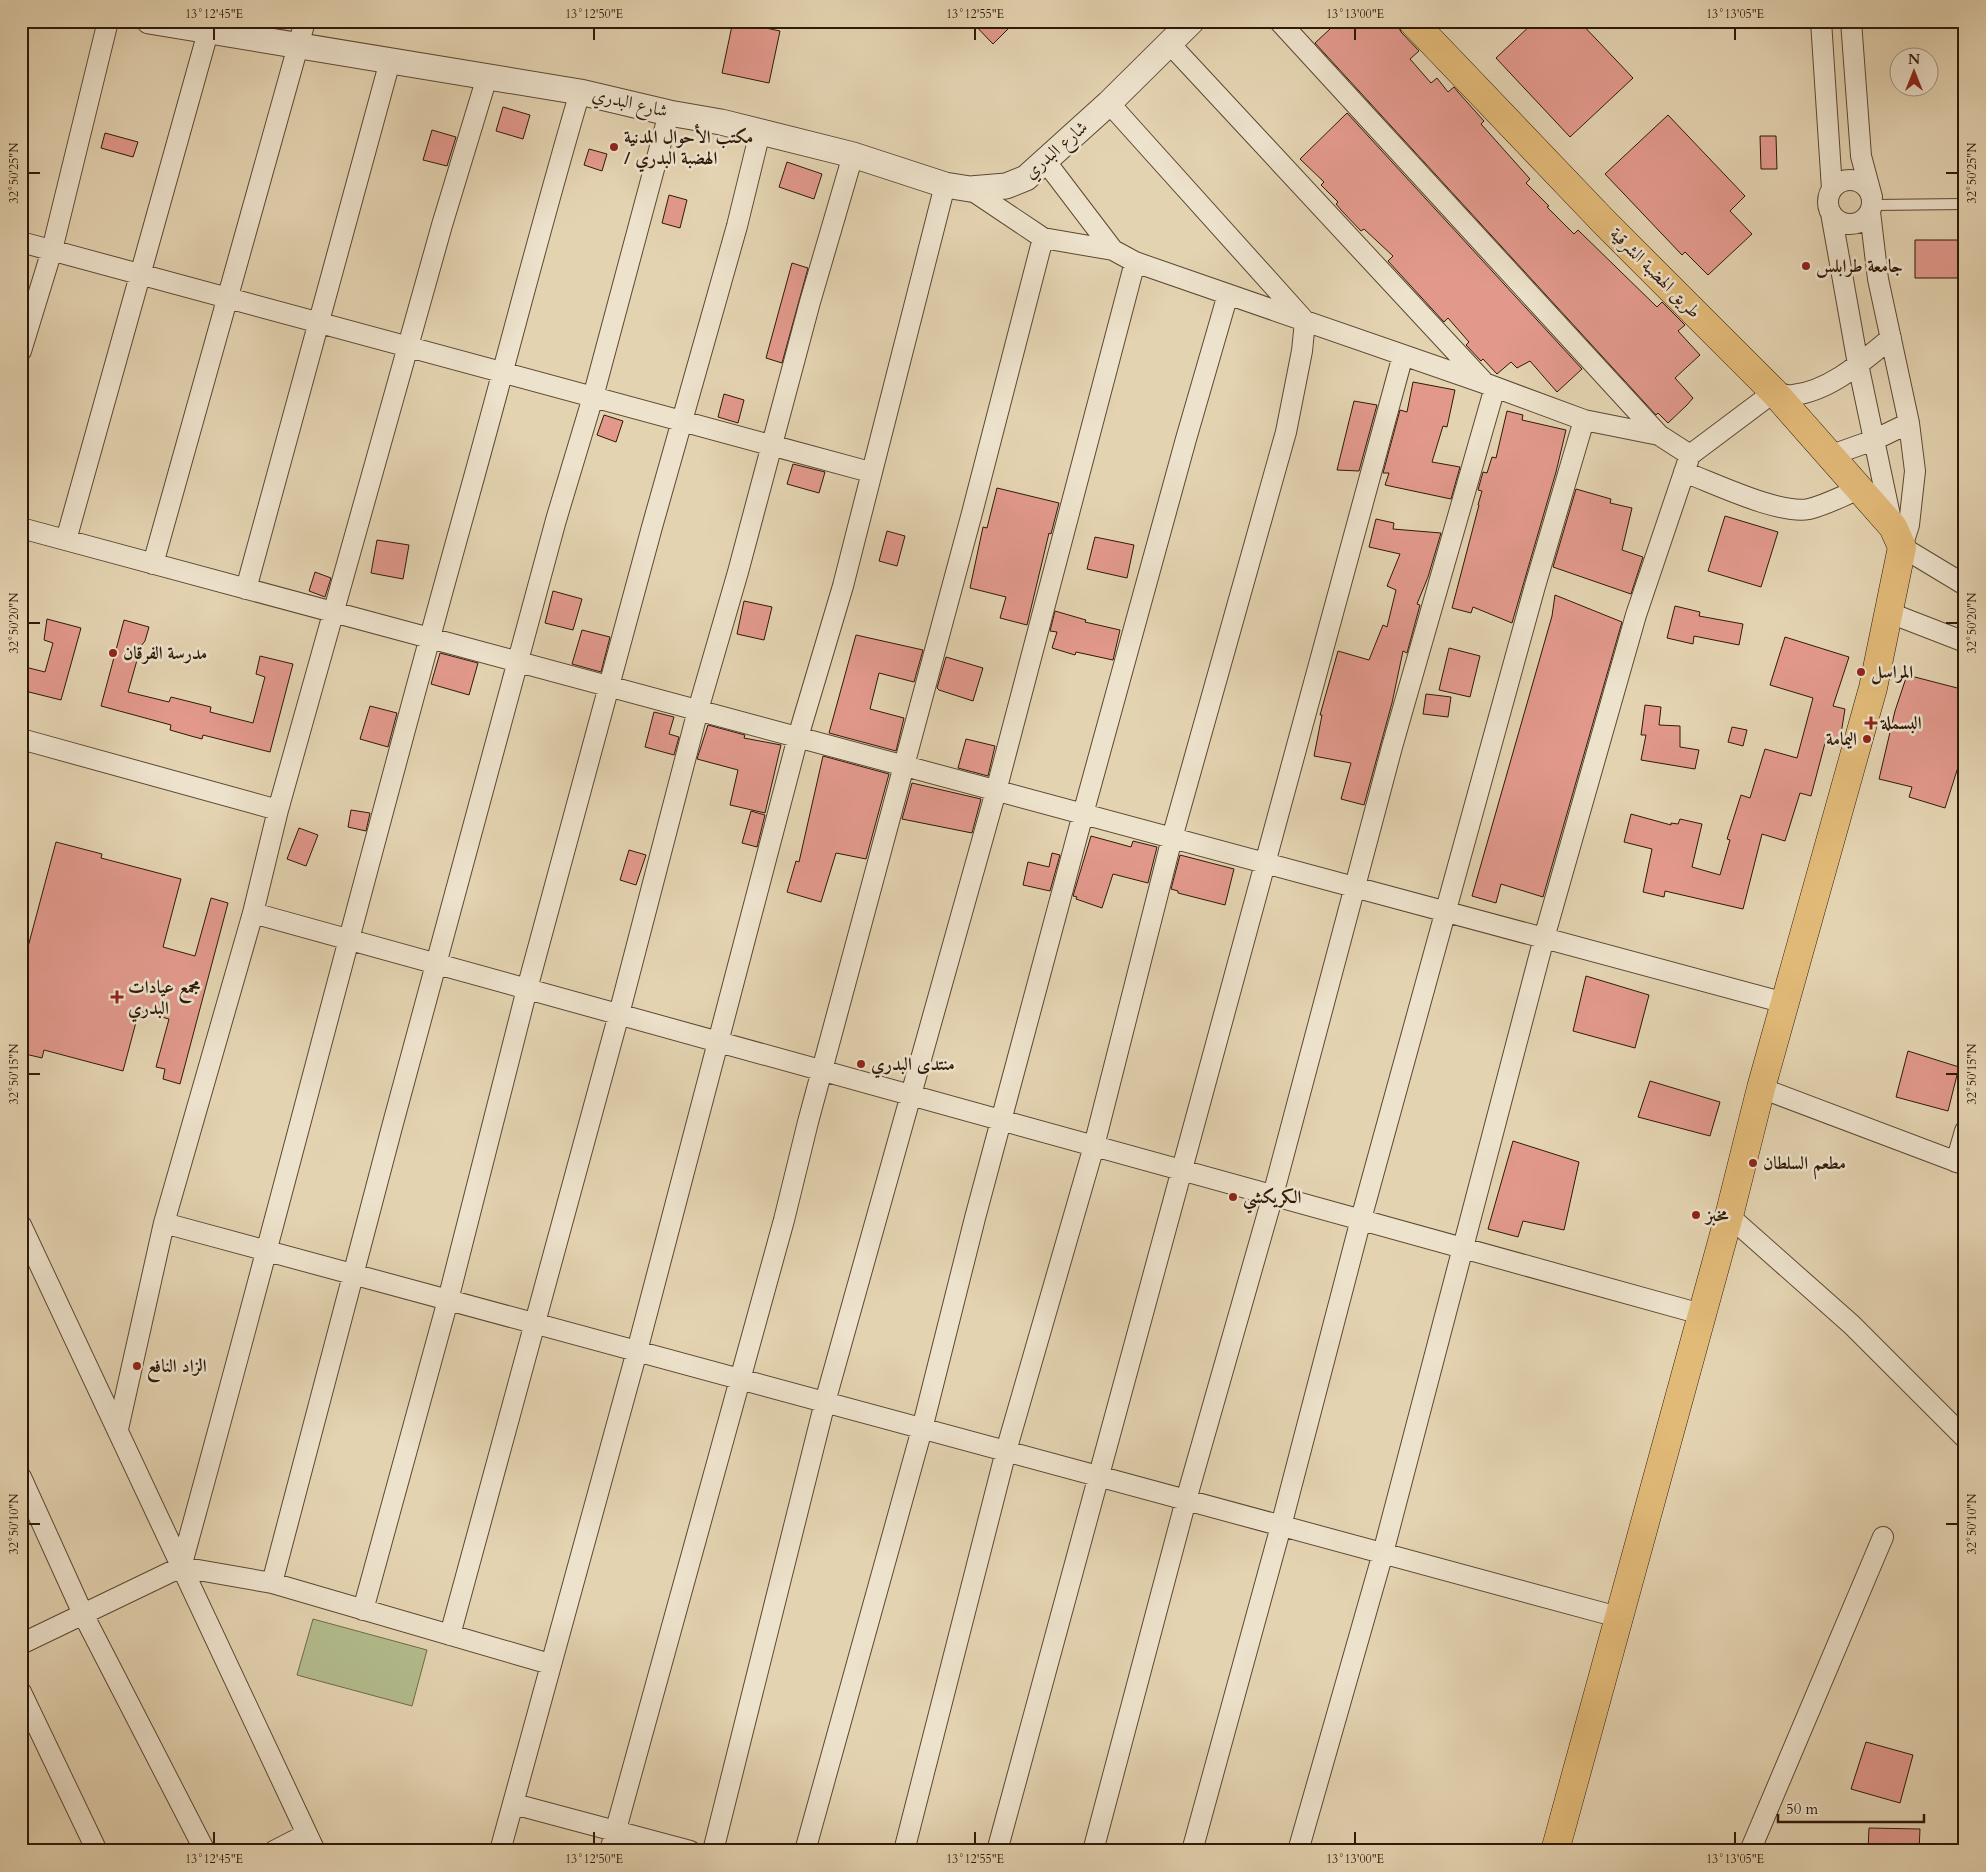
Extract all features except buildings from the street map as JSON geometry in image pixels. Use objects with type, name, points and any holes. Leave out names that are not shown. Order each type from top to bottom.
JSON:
[{"type":"main road","name":"طريق الهضبة الشرقية","points":[[1412,21],[1605,223],[1774,392],[1860,489],[1897,537]]},
{"type":"main road","points":[[1556,1851],[1618,1617],[1729,1216],[1761,1088],[1873,688],[1890,613],[1897,537]]},
{"type":"street","points":[[21,351],[52,250],[108,21]]},
{"type":"street","name":"شارع البدري","points":[[149,21],[208,32],[302,33],[390,61],[580,92],[760,132],[853,155],[945,185],[970,189],[1006,186],[1026,178],[1046,162],[1109,103],[1192,21]]},
{"type":"street","points":[[1279,21],[1659,435],[1687,463],[1745,496],[1791,509],[1809,509],[1860,489]]},
{"type":"street","points":[[1821,21],[1832,188],[1828,201],[1858,364],[1897,537],[1965,585]]},
{"type":"street","points":[[1851,21],[1862,156],[1871,205],[1878,279],[1909,423],[1915,471],[1908,525],[1897,537]]},
{"type":"street","points":[[66,540],[208,32]]},
{"type":"street","points":[[153,564],[302,33]]},
{"type":"street","points":[[1168,43],[1490,385]]},
{"type":"street","points":[[246,589],[390,61]]},
{"type":"street","points":[[118,1429],[164,1223],[253,913],[278,810],[333,612],[408,346],[487,77]]},
{"type":"street","points":[[181,1567],[268,1252],[348,939],[428,638],[580,92]]},
{"type":"street","points":[[904,1851],[1006,1451],[1094,1146],[1172,838],[1286,432],[1302,351],[1305,321],[1109,103]]},
{"type":"street","points":[[272,1583],[556,520],[593,397],[669,113]]},
{"type":"street","points":[[362,1610],[448,1300],[526,989],[737,226],[760,132]]},
{"type":"street","points":[[450,1635],[619,1014],[698,710],[853,155]]},
{"type":"street","points":[[1046,162],[1113,250]]},
{"type":"street","points":[[1832,188],[1844,180],[1851,180],[1864,185],[1871,205]]},
{"type":"street","points":[[500,1851],[637,1351],[798,737],[843,586],[870,472],[945,185]]},
{"type":"street","points":[[970,189],[1043,238],[1113,250],[1135,262],[1490,385],[1584,420],[1659,435]]},
{"type":"street","points":[[1831,213],[1835,218],[1847,224],[1860,221],[1871,205]]},
{"type":"street","points":[[610,1851],[784,1220],[1043,238]]},
{"type":"street","points":[[21,242],[870,472]]},
{"type":"street","points":[[712,1851],[825,1402],[996,791],[1135,262]]},
{"type":"street","points":[[805,1851],[922,1429],[1083,814],[1186,439],[1228,294]]},
{"type":"street","points":[[1298,1851],[1383,1553],[1544,938],[1636,615],[1687,463],[1774,392],[1791,396],[1812,391],[1858,364],[1891,338]]},
{"type":"street","points":[[997,1851],[1404,355]]},
{"type":"street","points":[[1092,1851],[1186,1500],[1273,1195],[1490,385]]},
{"type":"street","points":[[1192,1851],[1281,1526],[1361,1220],[1535,586],[1584,420]]},
{"type":"street","points":[[1829,456],[1874,440],[1909,423]]},
{"type":"street","points":[[21,528],[1785,1003]]},
{"type":"street","points":[[1890,613],[1965,642]]},
{"type":"street","points":[[21,739],[278,810]]},
{"type":"street","points":[[253,913],[1701,1314]]},
{"type":"street","points":[[1761,1088],[1961,1163],[1965,1131]]},
{"type":"street","points":[[1729,1216],[1852,1325],[1965,1438]]},
{"type":"street","points":[[164,1223],[1618,1617]]},
{"type":"street","points":[[21,1226],[311,1843],[274,1851]]},
{"type":"street","points":[[21,1476],[83,1614],[205,1851]]},
{"type":"street","points":[[1750,1851],[1883,1537]]},
{"type":"street","points":[[21,1644],[181,1567],[272,1583],[550,1664]]},
{"type":"street","points":[[21,1692],[96,1851]]},
{"type":"street","points":[[514,1804],[690,1851]]},
{"type":"lane","points":[[1871,205],[1965,204]]},
{"type":"green space","points":[[313,1619],[427,1650],[412,1706],[297,1675]]},
{"type":"place","name":"مكتب الأحوال المدنية / الهضبة البدري","points":[[614,147]]},
{"type":"place","name":"جامعة طرابلس","points":[[1806,266]]},
{"type":"place","name":"مدرسة الفرقان","points":[[113,653]]},
{"type":"place","name":"المراسل","points":[[1861,672]]},
{"type":"place","name":"البسملة","points":[[1871,723]]},
{"type":"place","name":"اليمامة","points":[[1867,739]]},
{"type":"place","name":"مجمع عيادات البدري","points":[[117,997]]},
{"type":"place","name":"منتدى البدري","points":[[861,1064]]},
{"type":"place","name":"مطعم السلطان","points":[[1753,1163]]},
{"type":"place","name":"الكريكشي","points":[[1233,1197]]},
{"type":"place","name":"مخبز","points":[[1696,1215]]},
{"type":"place","name":"الزاد النافع","points":[[137,1366]]}]
